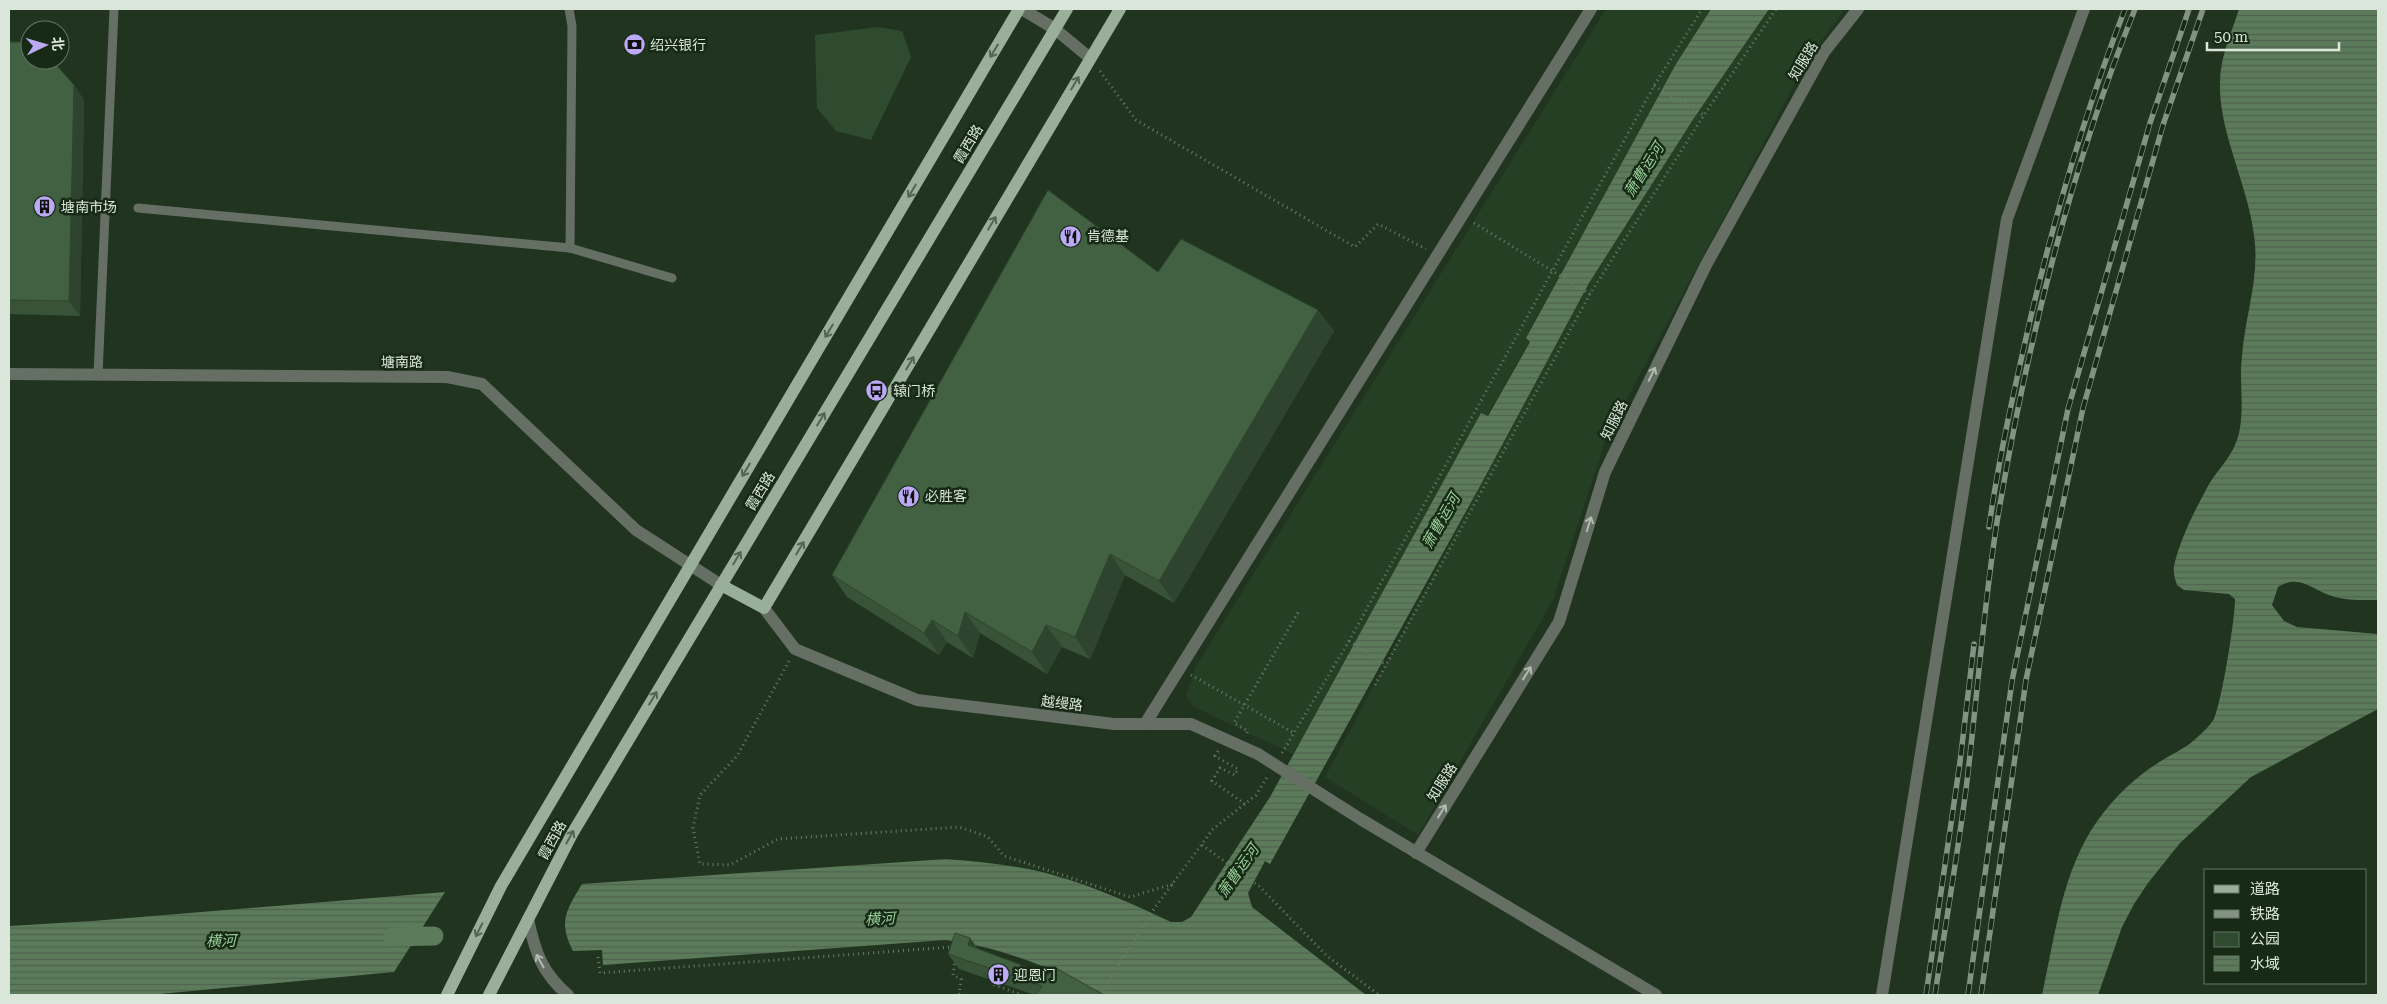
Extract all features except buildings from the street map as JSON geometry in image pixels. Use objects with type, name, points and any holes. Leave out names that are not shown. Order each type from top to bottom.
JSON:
[{"type":"main road","name":"霞西路","points":[[447,995],[502,886],[1020,9]]},
{"type":"main road","name":"霞西路","points":[[489,995],[572,834],[1067,9]]},
{"type":"main road","points":[[721,585],[764,608],[1120,9]]},
{"type":"street","points":[[1020,9],[1055,29],[1090,58]]},
{"type":"street","points":[[1145,724],[1591,9]]},
{"type":"street","name":"知服路","points":[[1416,853],[1559,622],[1605,472],[1706,265],[1824,52],[1858,9]]},
{"type":"street","points":[[1882,995],[2007,220],[2084,9]]},
{"type":"street","name":"塘南路","points":[[9,374],[448,377],[482,384],[636,530],[721,585]]},
{"type":"street","points":[[764,608],[795,649]]},
{"type":"street","name":"越缦路","points":[[795,649],[917,700],[1114,724],[1192,724],[1258,754],[1416,853],[1656,995]]},
{"type":"street","points":[[528,918],[534,950],[552,982],[568,995]]},
{"type":"lane","points":[[98,375],[114,9]]},
{"type":"lane","points":[[569,9],[572,26],[570,248]]},
{"type":"lane","points":[[138,208],[570,248],[672,278]]},
{"type":"path","points":[[1280,756],[1349,641],[1654,86],[1702,9]]},
{"type":"path","points":[[1375,685],[1590,294],[1704,115],[1776,9]]},
{"type":"path","points":[[1090,58],[1136,120],[1355,247],[1378,224],[1436,255]]},
{"type":"path","points":[[1654,86],[1704,115]]},
{"type":"path","points":[[1461,215],[1590,294]]},
{"type":"path","points":[[1240,746],[1248,731],[1234,723],[1300,609]]},
{"type":"path","points":[[1349,641],[1386,665]]},
{"type":"path","points":[[795,649],[737,756],[700,795],[693,828],[700,864],[730,865],[778,839],[959,827],[988,837],[1004,856],[1130,897],[1172,884]]},
{"type":"path","points":[[1179,669],[1294,732]]},
{"type":"path","points":[[1226,739],[1215,756],[1238,769],[1235,775],[1220,768],[1212,781],[1246,804]]},
{"type":"path","points":[[1100,995],[1156,906],[1213,829],[1256,796],[1270,772]]},
{"type":"path","points":[[1202,845],[1258,886],[1327,956],[1379,995]]},
{"type":"path","points":[[598,957],[600,973],[956,947]]},
{"type":"path","points":[[955,956],[953,974],[961,979],[959,994],[961,995]]},
{"type":"path","points":[[989,974],[1006,979]]},
{"type":"path","points":[[996,976],[992,984],[1022,995]]},
{"type":"shaded area","points":[[1606,9],[1711,9],[1676,64],[1526,337],[1530,341],[1487,416],[1481,414],[1293,754],[1194,707],[1186,696],[1196,666]]},
{"type":"shaded area","points":[[1769,9],[1845,9],[1810,56],[1607,436],[1553,600],[1418,835],[1325,777],[1589,283],[1694,118]]},
{"type":"green space","points":[[878,27],[902,31],[911,57],[871,140],[836,131],[817,108],[815,35]]},
{"type":"water","name":"萧曹运河","points":[[1711,9],[1769,9],[1694,118],[1589,283],[1479,488],[1270,864],[1265,861],[1248,893],[1252,907],[1366,995],[1105,995],[1048,968],[1007,953],[945,940],[603,965],[602,950],[573,951],[566,932],[566,916],[582,884],[946,859],[1013,866],[1068,879],[1127,902],[1171,922],[1182,922],[1191,917],[1270,797],[1481,413],[1488,416],[1530,342],[1526,338],[1676,64]]},
{"type":"water","points":[[2239,9],[2378,9],[2378,600],[2340,598],[2306,584],[2293,582],[2278,587],[2272,605],[2284,621],[2297,627],[2378,634],[2378,709],[2251,777],[2180,843],[2134,904],[2122,927],[2098,995],[2042,995],[2061,904],[2076,860],[2086,839],[2104,812],[2125,788],[2162,760],[2189,744],[2210,725],[2217,709],[2228,660],[2235,599],[2229,594],[2184,590],[2177,585],[2174,568],[2180,545],[2193,515],[2208,486],[2235,446],[2240,428],[2242,401],[2241,365],[2255,272],[2255,244],[2248,203],[2224,121],[2220,82],[2224,54]]},
{"type":"water","points":[[445,892],[394,972],[149,995],[9,995],[9,926]]},
{"type":"waterway","name":"横河","points":[[393,937],[434,936]]},
{"type":"railway","points":[[1989,527],[2013,395],[2051,238],[2097,84],[2125,9]]},
{"type":"railway","points":[[1935,995],[1966,789],[1992,555],[2022,392],[2036,326],[2070,198],[2111,71],[2135,9]]},
{"type":"railway","points":[[1968,995],[2012,681],[2068,409],[2150,123],[2189,9]]},
{"type":"railway","points":[[1981,995],[2026,680],[2083,408],[2163,125],[2203,9]]},
{"type":"railway","points":[[1926,995],[1960,762],[1974,644]]},
{"type":"place","name":"绍兴银行","points":[[634,45]]},
{"type":"place","name":"塘南市场","points":[[45,207]]},
{"type":"place","name":"肯德基","points":[[1071,236]]},
{"type":"place","name":"辕门桥","points":[[877,391]]},
{"type":"place","name":"必胜客","points":[[909,496]]},
{"type":"place","name":"迎恩门","points":[[998,975]]}]
